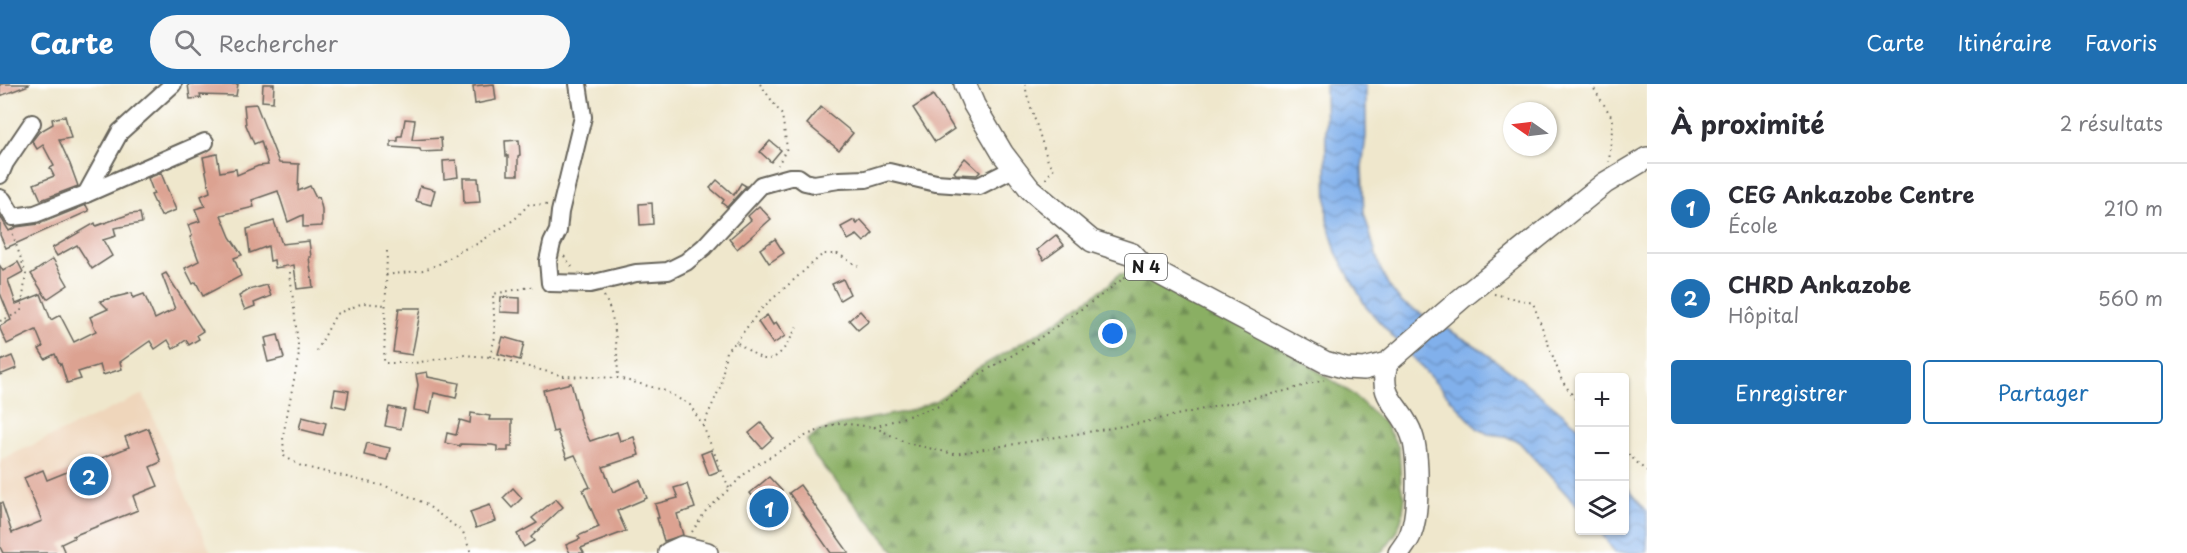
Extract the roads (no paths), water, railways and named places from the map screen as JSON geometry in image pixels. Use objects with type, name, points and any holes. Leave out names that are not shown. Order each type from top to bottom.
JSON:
[{"type":"main road","name":"N 4","points":[[965,84],[974,105],[1003,154],[1030,189],[1092,241],[1132,254],[1141,264],[1325,362],[1346,368],[1364,369],[1386,363],[1605,183],[1647,158]]},
{"type":"main road","points":[[1386,363],[1382,380],[1389,398],[1412,435],[1418,489],[1411,533],[1399,553]]},
{"type":"main road","points":[[676,550],[707,553]]},
{"type":"street","points":[[86,194],[120,132],[173,84]]},
{"type":"street","points":[[578,84],[583,117],[561,205],[558,231],[552,243],[548,261],[550,283],[590,284],[636,273],[668,271],[686,262],[704,247],[761,185],[790,177],[798,177],[814,184],[854,180],[889,172],[936,183],[979,186],[1016,168]]},
{"type":"street","points":[[0,175],[5,163],[32,123]]},
{"type":"street","points":[[0,198],[13,217],[35,214],[205,142]]},
{"type":"water","points":[[1325,84],[1366,84],[1366,137],[1362,167],[1364,213],[1380,268],[1389,286],[1401,302],[1476,346],[1575,424],[1575,504],[1519,442],[1505,436],[1488,434],[1477,428],[1366,307],[1336,252],[1327,220]]},
{"type":"water","points":[[1629,490],[1647,511],[1647,553],[1615,553],[1603,535],[1629,535]]},
{"type":"place","name":"CHRD Ankazobe","points":[[89,476]]},
{"type":"place","name":"CEG Ankazobe Centre","points":[[769,508]]}]
